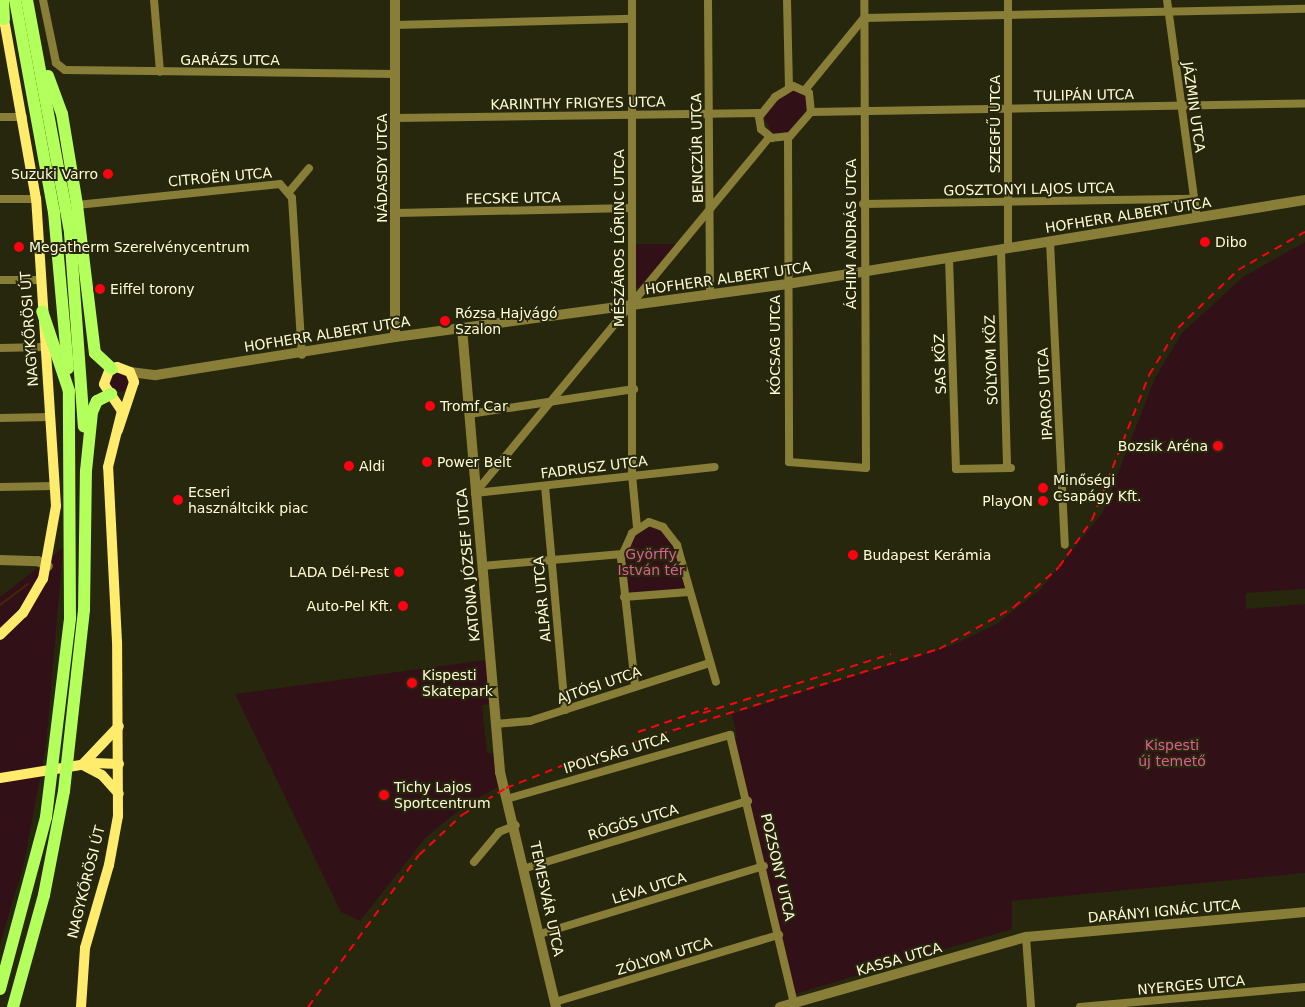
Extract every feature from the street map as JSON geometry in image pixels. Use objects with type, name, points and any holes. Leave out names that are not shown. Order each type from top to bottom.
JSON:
[{"type":"main road","points":[[3,0],[4,19]]},
{"type":"main road","points":[[0,989],[46,817],[57,746],[72,571],[69,391],[54,212],[15,0]]},
{"type":"main road","points":[[13,1007],[59,823],[70,748],[84,610],[86,471],[70,234],[27,0]]},
{"type":"main road","name":"NAGYKŐRÖSI ÚT","points":[[0,636],[28,606],[48,566],[56,515],[36,199],[23,117],[4,37],[4,19]]},
{"type":"main road","points":[[39,58],[58,100],[77,205],[94,353],[112,369],[130,372],[133,388],[124,396],[111,395],[100,398],[93,408],[86,471]]},
{"type":"main road","points":[[42,312],[69,391]]},
{"type":"main road","name":"NAGYKŐRÖSI ÚT","points":[[80,1007],[85,948],[109,865],[119,794],[119,726],[108,467],[122,411],[104,380],[112,369]]},
{"type":"main road","name":"NAGYKŐRÖSI ÚT","points":[[118,430],[133,388]]},
{"type":"main road","points":[[82,765],[119,726]]},
{"type":"main road","points":[[0,778],[82,765],[119,764]]},
{"type":"main road","points":[[82,765],[102,775],[119,794]]},
{"type":"street","name":"GARÁZS UTCA","points":[[43,0],[62,69],[160,72],[395,74]]},
{"type":"street","points":[[154,0],[160,72]]},
{"type":"street","name":"NÁDASDY UTCA","points":[[395,0],[395,337]]},
{"type":"street","name":"MÉSZÁROS LŐRINC UTCA","points":[[632,0],[631,306],[634,389],[632,475],[637,527]]},
{"type":"street","name":"BENCZÚR UTCA","points":[[708,0],[710,295]]},
{"type":"street","points":[[787,0],[789,87],[761,114],[759,125],[769,136],[788,137],[811,112],[812,101],[805,90],[789,87]]},
{"type":"street","name":"ÁCHIM ANDRÁS UTCA","points":[[789,462],[866,468],[863,204],[864,0]]},
{"type":"street","name":"SZEGFŰ UTCA","points":[[1004,249],[1008,202],[1008,0]]},
{"type":"street","name":"JÁZMIN UTCA","points":[[1167,0],[1197,218]]},
{"type":"street","name":"NAGYKŐRÖSI ÚT","points":[[0,6],[4,19]]},
{"type":"street","points":[[805,90],[864,18],[1305,10]]},
{"type":"street","points":[[395,25],[632,19]]},
{"type":"street","name":"TULIPÁN UTCA","points":[[863,110],[1305,103]]},
{"type":"street","points":[[811,112],[863,110]]},
{"type":"street","name":"KARINTHY FRIGYES UTCA","points":[[395,118],[708,113],[761,114]]},
{"type":"street","points":[[0,117],[23,117]]},
{"type":"street","points":[[475,493],[631,306],[769,136]]},
{"type":"street","name":"KÓCSAG UTCA","points":[[788,137],[789,462]]},
{"type":"street","points":[[289,192],[309,168]]},
{"type":"street","name":"CITROËN UTCA","points":[[77,205],[273,182],[289,192],[302,355]]},
{"type":"street","points":[[0,199],[36,199]]},
{"type":"street","name":"GOSZTONYI LAJOS UTCA","points":[[863,204],[1194,199]]},
{"type":"street","name":"HOFHERR ALBERT UTCA","points":[[130,372],[154,375],[302,355],[395,337],[787,284],[1305,200]]},
{"type":"street","name":"FECSKE UTCA","points":[[396,213],[631,208]]},
{"type":"street","name":"IPAROS UTCA","points":[[1050,242],[1065,545]]},
{"type":"street","name":"SÓLYOM KÖZ","points":[[956,469],[1009,468],[1004,249]]},
{"type":"street","name":"SAS KÖZ","points":[[949,258],[956,469]]},
{"type":"street","points":[[0,280],[41,280]]},
{"type":"street","name":"KATONA JÓZSEF UTCA","points":[[462,328],[495,724],[500,772],[510,798]]},
{"type":"street","points":[[0,348],[44,347]]},
{"type":"street","name":"HOFHERR ALBERT UTCA","points":[[133,388],[154,375]]},
{"type":"street","points":[[469,414],[634,389]]},
{"type":"street","points":[[0,418],[50,417]]},
{"type":"street","name":"FADRUSZ UTCA","points":[[475,493],[716,467]]},
{"type":"street","points":[[0,487],[54,486]]},
{"type":"street","name":"ALPÁR UTCA","points":[[546,486],[565,710]]},
{"type":"street","points":[[635,685],[624,597],[622,554],[637,527],[653,522],[671,535],[716,682]]},
{"type":"street","points":[[482,566],[622,554]]},
{"type":"street","points":[[0,560],[38,561],[48,566]]},
{"type":"street","points":[[624,597],[689,592]]},
{"type":"street","name":"AJTÓSI UTCA","points":[[495,724],[530,721],[635,685],[710,663]]},
{"type":"street","name":"IPOLYSÁG UTCA","points":[[510,798],[730,735]]},
{"type":"street","name":"POZSONY UTCA","points":[[730,735],[764,866],[795,1005]]},
{"type":"street","name":"TEMESVÁR UTCA","points":[[510,798],[556,1004]]},
{"type":"street","name":"RÖGÖS UTCA","points":[[526,868],[748,801]]},
{"type":"street","points":[[474,862],[499,832],[516,825]]},
{"type":"street","name":"LÉVA UTCA","points":[[540,934],[764,866]]},
{"type":"street","name":"DARÁNYI IGNÁC UTCA","points":[[1026,937],[1305,912]]},
{"type":"street","name":"ZÓLYOM UTCA","points":[[556,1004],[779,935]]},
{"type":"street","points":[[1026,937],[1031,1007]]},
{"type":"street","name":"KASSA UTCA","points":[[780,1007],[795,1005],[1026,937]]},
{"type":"street","name":"NYERGES UTCA","points":[[1080,1007],[1305,987]]},
{"type":"green space","points":[[796,90],[806,97],[806,112],[786,134],[772,133],[764,117],[784,91]]},
{"type":"green space","name":"Kispesti új temető","points":[[1305,242],[1305,589],[1246,593],[1246,609],[1305,604],[1305,873],[1012,901],[1012,929],[795,994],[732,742],[737,737],[732,714],[951,646],[996,624],[1040,590],[1103,512],[1155,378],[1182,333],[1243,277]]},
{"type":"green space","points":[[636,244],[676,244],[641,288],[636,288]]},
{"type":"green space","points":[[115,372],[123,372],[129,378],[129,386],[123,392],[115,392],[109,386],[109,378]]},
{"type":"green space","name":"Györffy István tér","points":[[649,522],[671,535],[689,592],[624,597],[622,571],[627,540]]},
{"type":"green space","points":[[63,548],[46,747],[24,863],[0,944],[0,597]]},
{"type":"green space","name":"Tichy Lajos Sportcentrum","points":[[486,660],[489,704],[482,705],[487,753],[493,753],[500,786],[467,804],[426,837],[360,921],[341,912],[235,694]]},
{"type":"waterway","points":[[0,605],[28,584]]},
{"type":"railway","points":[[308,1007],[419,855],[462,815],[506,788],[579,759],[939,649],[1014,607],[1059,567],[1092,520],[1149,375],[1178,328],[1238,270],[1305,232]]},
{"type":"railway","points":[[703,713],[891,654]]},
{"type":"railway","points":[[638,732],[708,708]]},
{"type":"place","name":"Suzuki Varro","points":[[108,174]]},
{"type":"place","name":"Dibo","points":[[1205,242]]},
{"type":"place","name":"Megatherm Szerelvénycentrum","points":[[19,247]]},
{"type":"place","name":"Eiffel torony","points":[[100,289]]},
{"type":"place","name":"Rózsa Hajvágó Szalon","points":[[445,321]]},
{"type":"place","name":"Tromf Car","points":[[430,406]]},
{"type":"place","name":"Bozsik Aréna","points":[[1218,446]]},
{"type":"place","name":"Power Belt","points":[[427,462]]},
{"type":"place","name":"Aldi","points":[[349,466]]},
{"type":"place","name":"Minőségi Csapágy Kft.","points":[[1043,488]]},
{"type":"place","name":"Ecseri használtcikk piac","points":[[178,500]]},
{"type":"place","name":"PlayON","points":[[1043,501]]},
{"type":"place","name":"Budapest Kerámia","points":[[853,555]]},
{"type":"place","name":"LADA Dél-Pest","points":[[399,572]]},
{"type":"place","name":"Auto-Pel Kft.","points":[[403,606]]},
{"type":"place","name":"Kispesti Skatepark","points":[[412,683]]},
{"type":"place","name":"Tichy Lajos Sportcentrum","points":[[384,795]]}]
